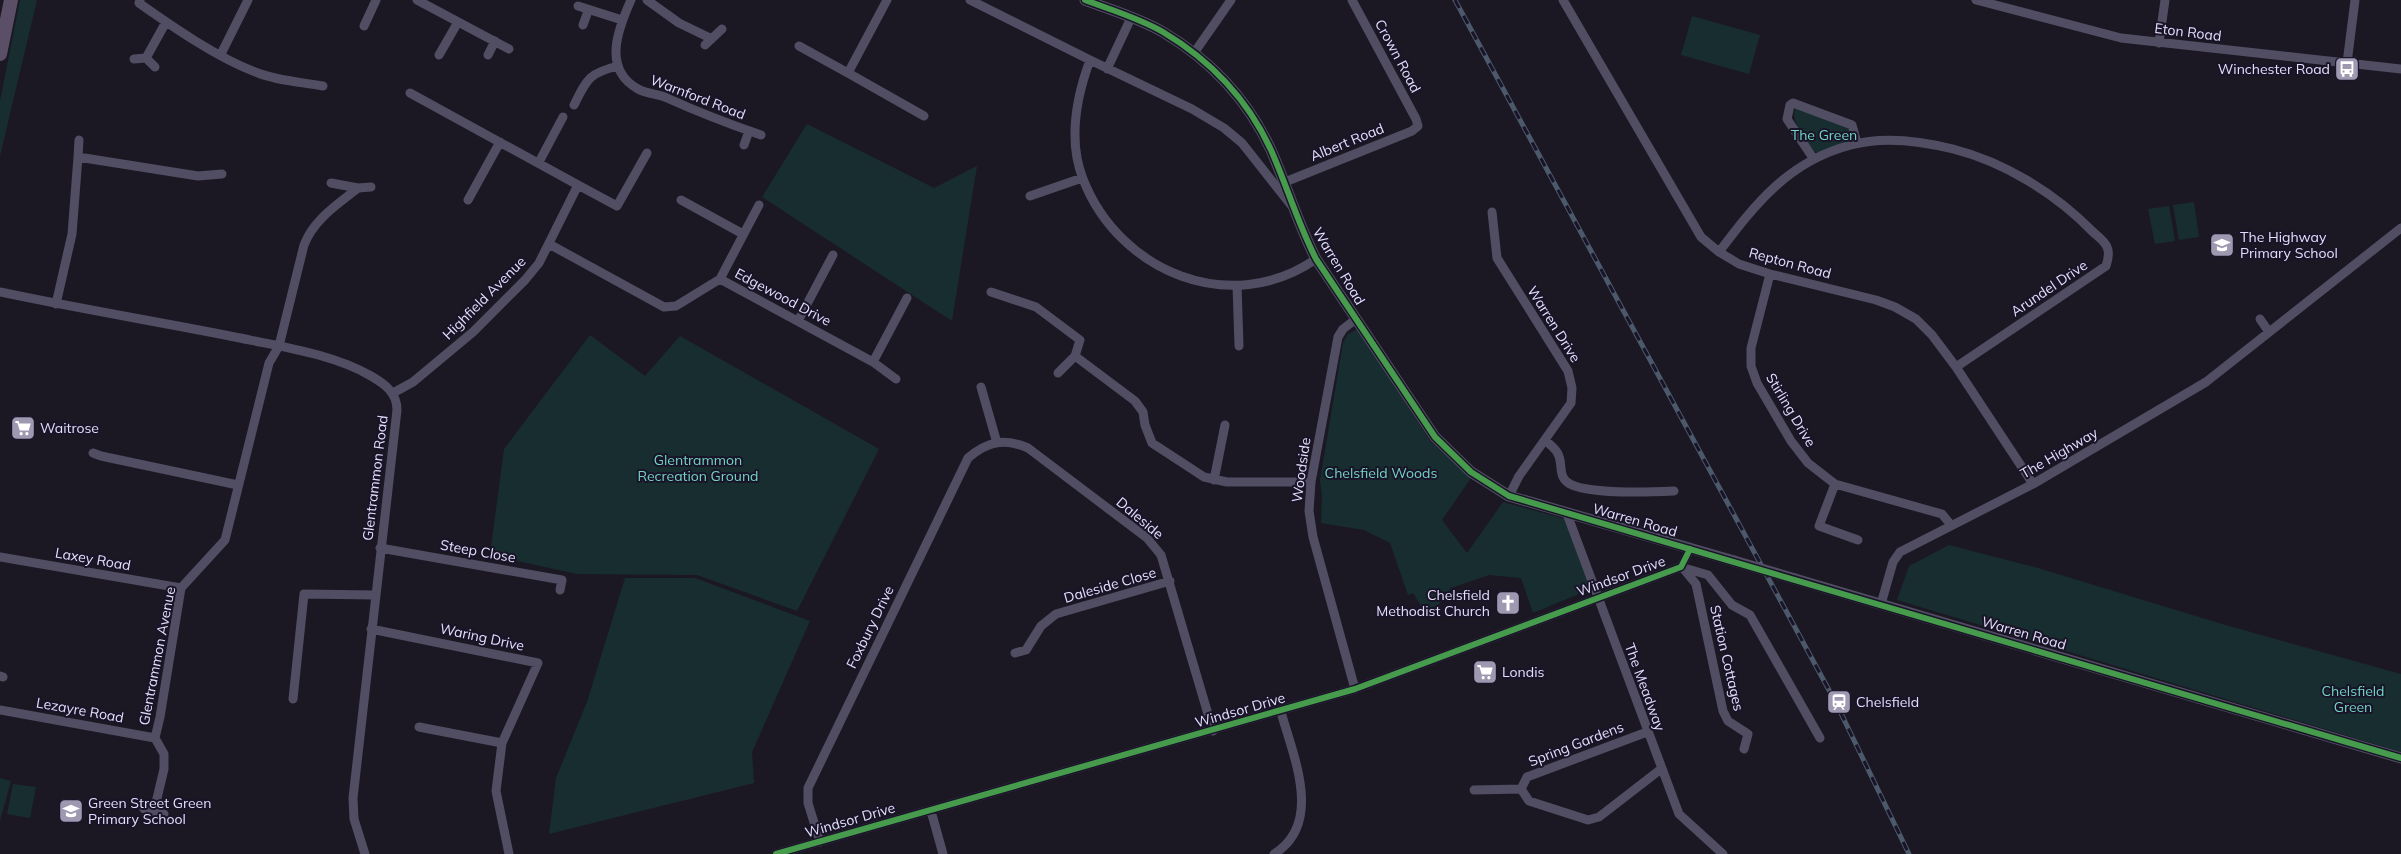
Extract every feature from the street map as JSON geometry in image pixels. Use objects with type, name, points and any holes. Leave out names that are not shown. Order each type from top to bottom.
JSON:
[{"type":"main road","points":[[0,54],[11,0]]},
{"type":"street","points":[[221,54],[248,0]]},
{"type":"street","points":[[364,26],[376,0]]},
{"type":"street","points":[[417,0],[509,49]]},
{"type":"street","points":[[433,9],[438,0]]},
{"type":"street","points":[[574,104],[591,76],[602,70],[618,66],[615,53],[622,20],[631,0]]},
{"type":"street","points":[[647,0],[657,5],[679,23],[708,42],[722,29]]},
{"type":"street","points":[[848,73],[887,0]]},
{"type":"street","name":"Warren Road","points":[[970,0],[1192,109],[1224,128],[1242,144],[1294,209]]},
{"type":"street","points":[[1194,52],[1231,0]]},
{"type":"street","name":"Crown Road","points":[[1352,0],[1418,126]]},
{"type":"street","name":"Repton Road","points":[[1563,0],[1701,237],[1719,252],[1740,264],[1770,274],[1876,300],[1895,306],[1916,319],[1932,335],[1956,367],[2033,484]]},
{"type":"street","name":"Eton Road","points":[[1977,0],[2121,38],[2401,69]]},
{"type":"street","points":[[2159,42],[2165,0]]},
{"type":"street","points":[[2347,63],[2355,0]]},
{"type":"street","points":[[140,1],[166,22],[259,74],[323,86]]},
{"type":"street","name":"Warren Road","points":[[1089,1],[1161,31],[1194,52],[1227,82],[1253,116],[1285,182],[1294,209],[1316,259],[1435,437],[1471,472],[1509,496],[2401,758]]},
{"type":"street","points":[[578,6],[588,11],[622,20]]},
{"type":"street","points":[[582,25],[588,11]]},
{"type":"street","points":[[1107,68],[1132,18]]},
{"type":"street","points":[[146,58],[166,22]]},
{"type":"street","points":[[439,56],[458,22]]},
{"type":"street","points":[[488,55],[495,41]]},
{"type":"street","points":[[799,46],[924,116]]},
{"type":"street","points":[[134,59],[146,58],[156,67]]},
{"type":"street","points":[[1090,60],[1080,87],[1076,113],[1076,144],[1082,178],[1101,216],[1125,243],[1153,264],[1209,283],[1237,285],[1270,281],[1301,269],[1316,259]]},
{"type":"street","name":"Warnford Road","points":[[618,66],[625,78],[638,89],[662,96],[761,135]]},
{"type":"street","points":[[410,93],[617,206],[647,153]]},
{"type":"street","points":[[1813,158],[1787,119],[1790,105],[1793,103],[1852,125],[1857,143]]},
{"type":"street","points":[[539,162],[563,117]]},
{"type":"street","name":"Albert Road","points":[[1285,182],[1412,131],[1418,126]]},
{"type":"street","name":"Warnford Road","points":[[744,145],[749,131]]},
{"type":"street","points":[[56,304],[72,240],[79,140]]},
{"type":"street","name":"Arundel Drive","points":[[1719,252],[1748,213],[1774,185],[1813,158],[1857,143],[1900,140],[1953,149],[2004,168],[2080,218],[2107,246],[2109,258],[2106,266],[1956,367]]},
{"type":"street","points":[[468,200],[500,142]]},
{"type":"street","points":[[78,157],[198,176],[222,174]]},
{"type":"street","points":[[1030,196],[1082,178]]},
{"type":"street","points":[[331,183],[358,188],[371,187]]},
{"type":"street","name":"Highfield Avenue","points":[[393,394],[413,382],[473,332],[525,280],[539,263],[578,185]]},
{"type":"street","name":"Glentrammon Avenue","points":[[144,809],[159,813],[164,754],[155,738],[181,588],[225,540],[269,363],[279,346],[308,234],[316,222],[358,188]]},
{"type":"street","points":[[681,200],[743,234]]},
{"type":"street","points":[[720,279],[759,206]]},
{"type":"street","name":"Warren Drive","points":[[1492,212],[1497,258],[1568,371],[1572,388],[1571,403],[1519,476],[1509,496]]},
{"type":"street","name":"The Highway","points":[[1881,604],[1893,562],[1900,552],[1951,524],[2033,484],[2206,382],[2401,228]]},
{"type":"street","name":"Edgewood Drive","points":[[548,244],[664,306],[676,306],[720,279],[873,362],[896,380]]},
{"type":"street","points":[[798,321],[833,256]]},
{"type":"street","name":"Stirling Drive","points":[[1770,274],[1752,348],[1750,366],[1757,383],[1791,441],[1808,463],[1835,484],[1942,514],[1951,524]]},
{"type":"street","points":[[1237,285],[1239,346]]},
{"type":"street","points":[[0,292],[279,346],[355,368],[377,380],[393,394]]},
{"type":"street","points":[[996,304],[995,293],[1036,307],[1080,340],[1075,356],[1058,373]]},
{"type":"street","points":[[873,362],[907,298]]},
{"type":"street","name":"Woodside","points":[[1356,319],[1343,329],[1338,337],[1310,482],[1309,511],[1313,537],[1356,690]]},
{"type":"street","points":[[2260,319],[2269,332]]},
{"type":"street","points":[[1075,356],[1135,401],[1143,412],[1145,425],[1152,443],[1204,477],[1227,482],[1310,482]]},
{"type":"street","points":[[981,387],[997,443]]},
{"type":"street","name":"Glentrammon Road","points":[[365,854],[354,819],[353,798],[374,595],[397,410],[393,394]]},
{"type":"street","points":[[1214,480],[1225,425]]},
{"type":"street","points":[[1545,440],[1558,453],[1561,474],[1568,483],[1621,492],[1674,491]]},
{"type":"street","name":"Daleside","points":[[997,443],[1011,441],[1028,448],[1147,538],[1162,555],[1213,731]]},
{"type":"street","name":"Foxbury Drive","points":[[820,842],[808,803],[808,788],[968,458],[980,447],[997,443]]},
{"type":"street","points":[[97,458],[238,485]]},
{"type":"street","points":[[1835,484],[1819,526],[1858,540]]},
{"type":"street","name":"The Meadway","points":[[1567,514],[1679,814],[1723,854]]},
{"type":"street","name":"Steep Close","points":[[380,548],[562,580],[560,590]]},
{"type":"street","name":"Windsor Drive","points":[[776,854],[1356,690],[1681,567],[1690,548]]},
{"type":"street","name":"Laxey Road","points":[[0,557],[181,588]]},
{"type":"street","points":[[1681,567],[1708,575],[1732,605],[1750,615],[1820,738]]},
{"type":"street","name":"Station Cottages","points":[[1681,567],[1696,584],[1723,711],[1728,720],[1748,734],[1744,749]]},
{"type":"street","name":"Daleside Close","points":[[1015,653],[1026,650],[1041,626],[1056,614],[1170,582]]},
{"type":"street","points":[[293,699],[304,594],[374,595]]},
{"type":"street","name":"Waring Drive","points":[[371,629],[538,663],[502,743],[496,791],[509,854]]},
{"type":"street","name":"Lezayre Road","points":[[0,710],[155,738]]},
{"type":"street","points":[[1274,854],[1286,847],[1300,821],[1303,792],[1281,712]]},
{"type":"street","points":[[419,727],[502,743]]},
{"type":"street","name":"Spring Gardens","points":[[1521,789],[1527,778],[1647,732]]},
{"type":"street","points":[[1474,790],[1521,789],[1529,801],[1588,820],[1598,817],[1661,769]]},
{"type":"street","points":[[931,811],[944,854]]},
{"type":"green space","points":[[20,0],[37,0],[0,156],[0,101]]},
{"type":"green space","points":[[1692,16],[1760,35],[1749,74],[1681,55]]},
{"type":"green space","name":"The Green","points":[[1796,108],[1848,126],[1852,143],[1817,153],[1800,132],[1794,112]]},
{"type":"green space","points":[[807,124],[934,188],[977,166],[952,321],[762,197]]},
{"type":"green space","points":[[2194,202],[2199,237],[2179,240],[2173,205]]},
{"type":"green space","points":[[2169,206],[2175,241],[2155,244],[2148,209]]},
{"type":"green space","name":"Chelsfield Woods","points":[[1358,329],[1430,441],[1471,478],[1442,520],[1467,553],[1503,502],[1565,519],[1591,589],[1533,613],[1521,578],[1489,575],[1451,588],[1432,614],[1421,606],[1413,593],[1408,595],[1390,543],[1364,530],[1321,523],[1322,496],[1320,480],[1343,343],[1348,334]]},
{"type":"green space","name":"Glentrammon Recreation Ground","points":[[590,335],[645,376],[680,336],[879,449],[797,611],[697,575],[577,574],[490,555],[504,449]]},
{"type":"green space","name":"Chelsfield Green","points":[[1949,545],[2038,568],[2222,624],[2401,674],[2401,752],[1897,600],[1909,566]]},
{"type":"green space","points":[[625,578],[695,578],[810,621],[752,752],[754,783],[549,834],[556,778],[587,702]]},
{"type":"green space","points":[[0,778],[11,781],[0,821]]},
{"type":"green space","points":[[13,784],[36,787],[30,818],[7,814]]},
{"type":"railway","points":[[1455,0],[1836,703],[1909,854]]},
{"type":"cycle path","points":[[1085,0],[1135,18],[1163,32],[1212,68],[1239,98],[1251,114],[1271,150],[1316,259],[1435,437],[1471,472],[1509,496],[2401,758]]},
{"type":"cycle path","points":[[776,854],[1355,689],[1681,567],[1690,549]]},
{"type":"place","name":"Winchester Road","points":[[2347,69]]},
{"type":"place","name":"The Highway Primary School","points":[[2222,245]]},
{"type":"place","name":"Waitrose","points":[[23,428]]},
{"type":"place","name":"Chelsfield Methodist Church","points":[[1508,603]]},
{"type":"place","name":"Londis","points":[[1485,672]]},
{"type":"place","name":"Chelsfield","points":[[1839,702]]},
{"type":"place","name":"Green Street Green Primary School","points":[[71,811]]}]
